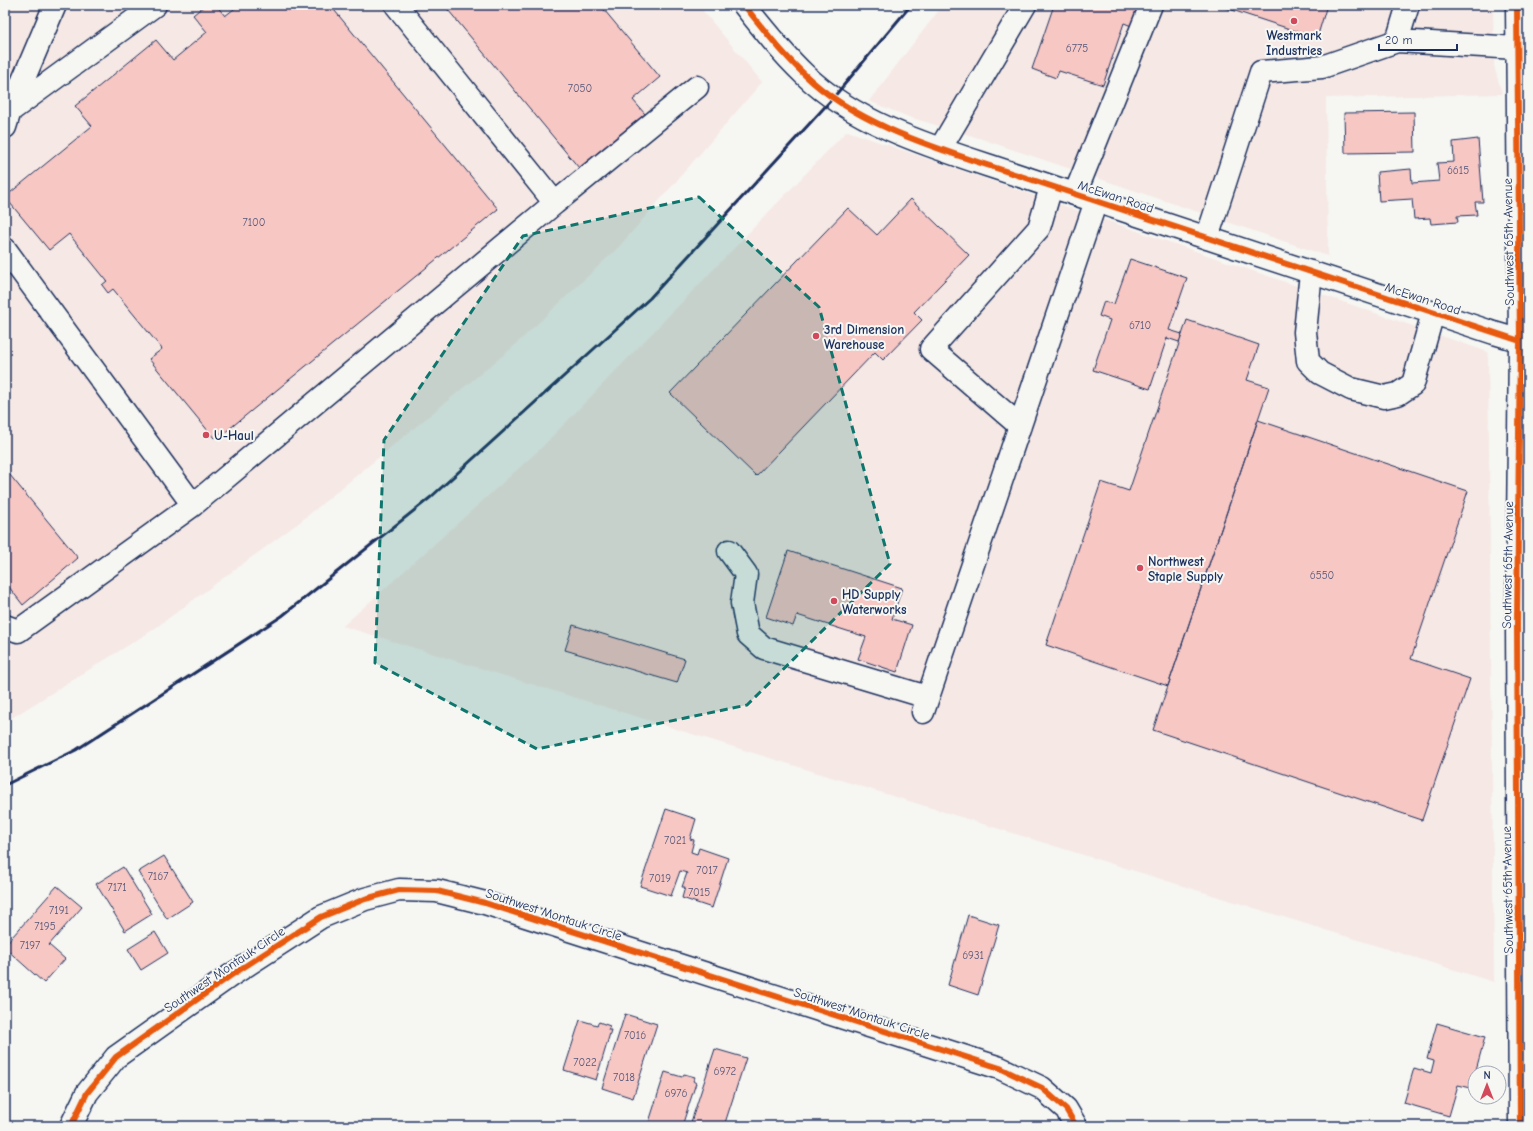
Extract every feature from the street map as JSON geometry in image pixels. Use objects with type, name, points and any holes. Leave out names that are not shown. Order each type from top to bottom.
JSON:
[{"type":"street","points":[[8,119],[55,5]]},
{"type":"street","points":[[8,119],[155,5]]},
{"type":"street","points":[[396,5],[555,203]]},
{"type":"street","name":"McEwan Road","points":[[744,5],[787,58],[804,75],[833,98],[888,128],[940,149],[1524,342]]},
{"type":"street","points":[[940,149],[1025,5]]},
{"type":"street","points":[[1075,194],[1151,5]]},
{"type":"street","points":[[1398,41],[1408,5]]},
{"type":"street","name":"Southwest 65th Avenue","points":[[1517,5],[1524,342],[1524,953],[1520,1126]]},
{"type":"street","points":[[1207,238],[1261,72],[1322,67],[1398,41],[1517,48]]},
{"type":"street","points":[[5,626],[18,631],[193,505],[555,203],[697,87]]},
{"type":"street","points":[[1020,426],[931,349],[1039,228],[1051,186]]},
{"type":"street","points":[[729,551],[746,574],[742,603],[748,634],[764,648],[925,705],[1096,201]]},
{"type":"street","points":[[5,250],[193,505]]},
{"type":"street","points":[[1311,272],[1305,332],[1308,361],[1320,373],[1351,389],[1384,397],[1398,394],[1413,384],[1433,313]]},
{"type":"street","name":"Southwest Montauk Circle","points":[[71,1126],[87,1094],[116,1057],[230,976],[321,917],[365,899],[400,890],[437,891],[485,903],[1000,1068],[1042,1088],[1066,1110],[1076,1126]]},
{"type":"highlighted area","points":[[699,197],[819,307],[890,564],[747,705],[537,749],[375,663],[384,440],[523,236]]},
{"type":"shaded area","name":"U-Haul","points":[[5,5],[698,5],[762,82],[619,247],[511,349],[301,521],[151,631],[5,722]]},
{"type":"shaded area","points":[[943,5],[1493,5],[1494,66],[1502,94],[1326,98],[1328,256],[979,138],[909,117],[869,101]]},
{"type":"shaded area","points":[[847,131],[1488,352],[1494,982],[343,626],[540,449]]},
{"type":"building","points":[[205,5],[216,5],[225,16],[239,5],[330,5],[498,209],[223,434],[222,432],[214,438],[149,359],[162,349],[113,289],[108,293],[102,285],[107,281],[69,234],[49,250],[5,197],[92,126],[75,106],[156,40],[173,60],[207,32],[193,15]]},
{"type":"building","points":[[444,5],[600,5],[660,77],[633,100],[645,114],[579,168]]},
{"type":"building","points":[[1054,5],[1142,5],[1134,27],[1124,23],[1103,85],[1059,71],[1056,78],[1032,69]]},
{"type":"building","name":"Westmark Industries","points":[[1217,5],[1327,5],[1317,38]]},
{"type":"building","points":[[1414,112],[1415,152],[1345,153],[1344,113]]},
{"type":"building","points":[[1478,139],[1483,202],[1475,202],[1477,215],[1457,216],[1458,222],[1431,224],[1430,218],[1414,219],[1412,199],[1379,201],[1377,172],[1411,169],[1412,183],[1439,181],[1437,163],[1454,162],[1453,142]]},
{"type":"building","name":"3rd Dimension Warehouse","points":[[911,199],[969,255],[914,312],[922,320],[883,360],[875,352],[756,476],[670,393],[848,208],[877,235]]},
{"type":"building","points":[[1130,259],[1187,278],[1169,330],[1182,334],[1179,342],[1167,338],[1150,389],[1093,370],[1110,320],[1099,316],[1104,301],[1114,304]]},
{"type":"building","name":"Northwest Staple Supply","points":[[1187,320],[1259,345],[1247,380],[1269,387],[1168,686],[1046,645],[1101,482],[1129,491]]},
{"type":"building","points":[[1258,420],[1468,491],[1411,659],[1470,679],[1422,820],[1153,730]]},
{"type":"building","points":[[5,469],[78,558],[23,605],[5,582]]},
{"type":"building","name":"HD Supply Waterworks","points":[[788,551],[902,588],[892,619],[912,625],[897,672],[858,659],[866,637],[797,615],[793,626],[766,617]]},
{"type":"building","points":[[573,625],[685,659],[677,683],[565,650]]},
{"type":"building","points":[[666,809],[696,819],[690,839],[694,840],[691,852],[697,854],[699,848],[728,858],[712,908],[682,898],[685,887],[682,887],[687,873],[680,871],[671,896],[640,886]]},
{"type":"building","points":[[164,856],[193,902],[167,919],[138,872]]},
{"type":"building","points":[[123,867],[152,914],[125,931],[96,884]]},
{"type":"building","points":[[57,886],[82,907],[49,945],[65,959],[44,983],[5,948],[5,945]]},
{"type":"building","points":[[968,915],[999,925],[978,995],[948,985]]},
{"type":"building","points":[[155,932],[168,953],[141,970],[128,949]]},
{"type":"building","points":[[625,1014],[657,1024],[633,1098],[602,1088]]},
{"type":"building","points":[[580,1020],[597,1025],[599,1022],[610,1026],[608,1030],[611,1030],[596,1080],[564,1070]]},
{"type":"building","points":[[1437,1023],[1485,1037],[1477,1065],[1467,1065],[1467,1087],[1458,1085],[1449,1116],[1404,1103],[1414,1068],[1431,1073],[1434,1061],[1427,1059]]},
{"type":"building","points":[[715,1049],[746,1058],[724,1126],[703,1126],[691,1122]]},
{"type":"building","points":[[665,1072],[682,1077],[684,1074],[695,1077],[693,1081],[696,1083],[682,1126],[662,1126],[649,1122]]},
{"type":"building","points":[[871,1123],[881,1126],[870,1126]]},
{"type":"railway","points":[[5,785],[76,750],[282,616],[431,497],[650,298],[833,98],[911,5]]},
{"type":"cycle path","points":[[744,5],[788,58],[824,91],[845,106],[893,131],[969,159],[1520,341]]},
{"type":"cycle path","points":[[1517,5],[1520,341],[1517,625],[1520,1126]]},
{"type":"cycle path","points":[[71,1126],[87,1093],[116,1057],[230,976],[321,917],[365,899],[399,890],[437,891],[485,903],[1000,1068],[1042,1088],[1066,1109],[1076,1126]]},
{"type":"place","name":"Westmark Industries","points":[[1294,21]]},
{"type":"place","name":"3rd Dimension Warehouse","points":[[816,336]]},
{"type":"place","name":"U-Haul","points":[[206,435]]},
{"type":"place","name":"Northwest Staple Supply","points":[[1140,568]]},
{"type":"place","name":"HD Supply Waterworks","points":[[834,601]]}]
